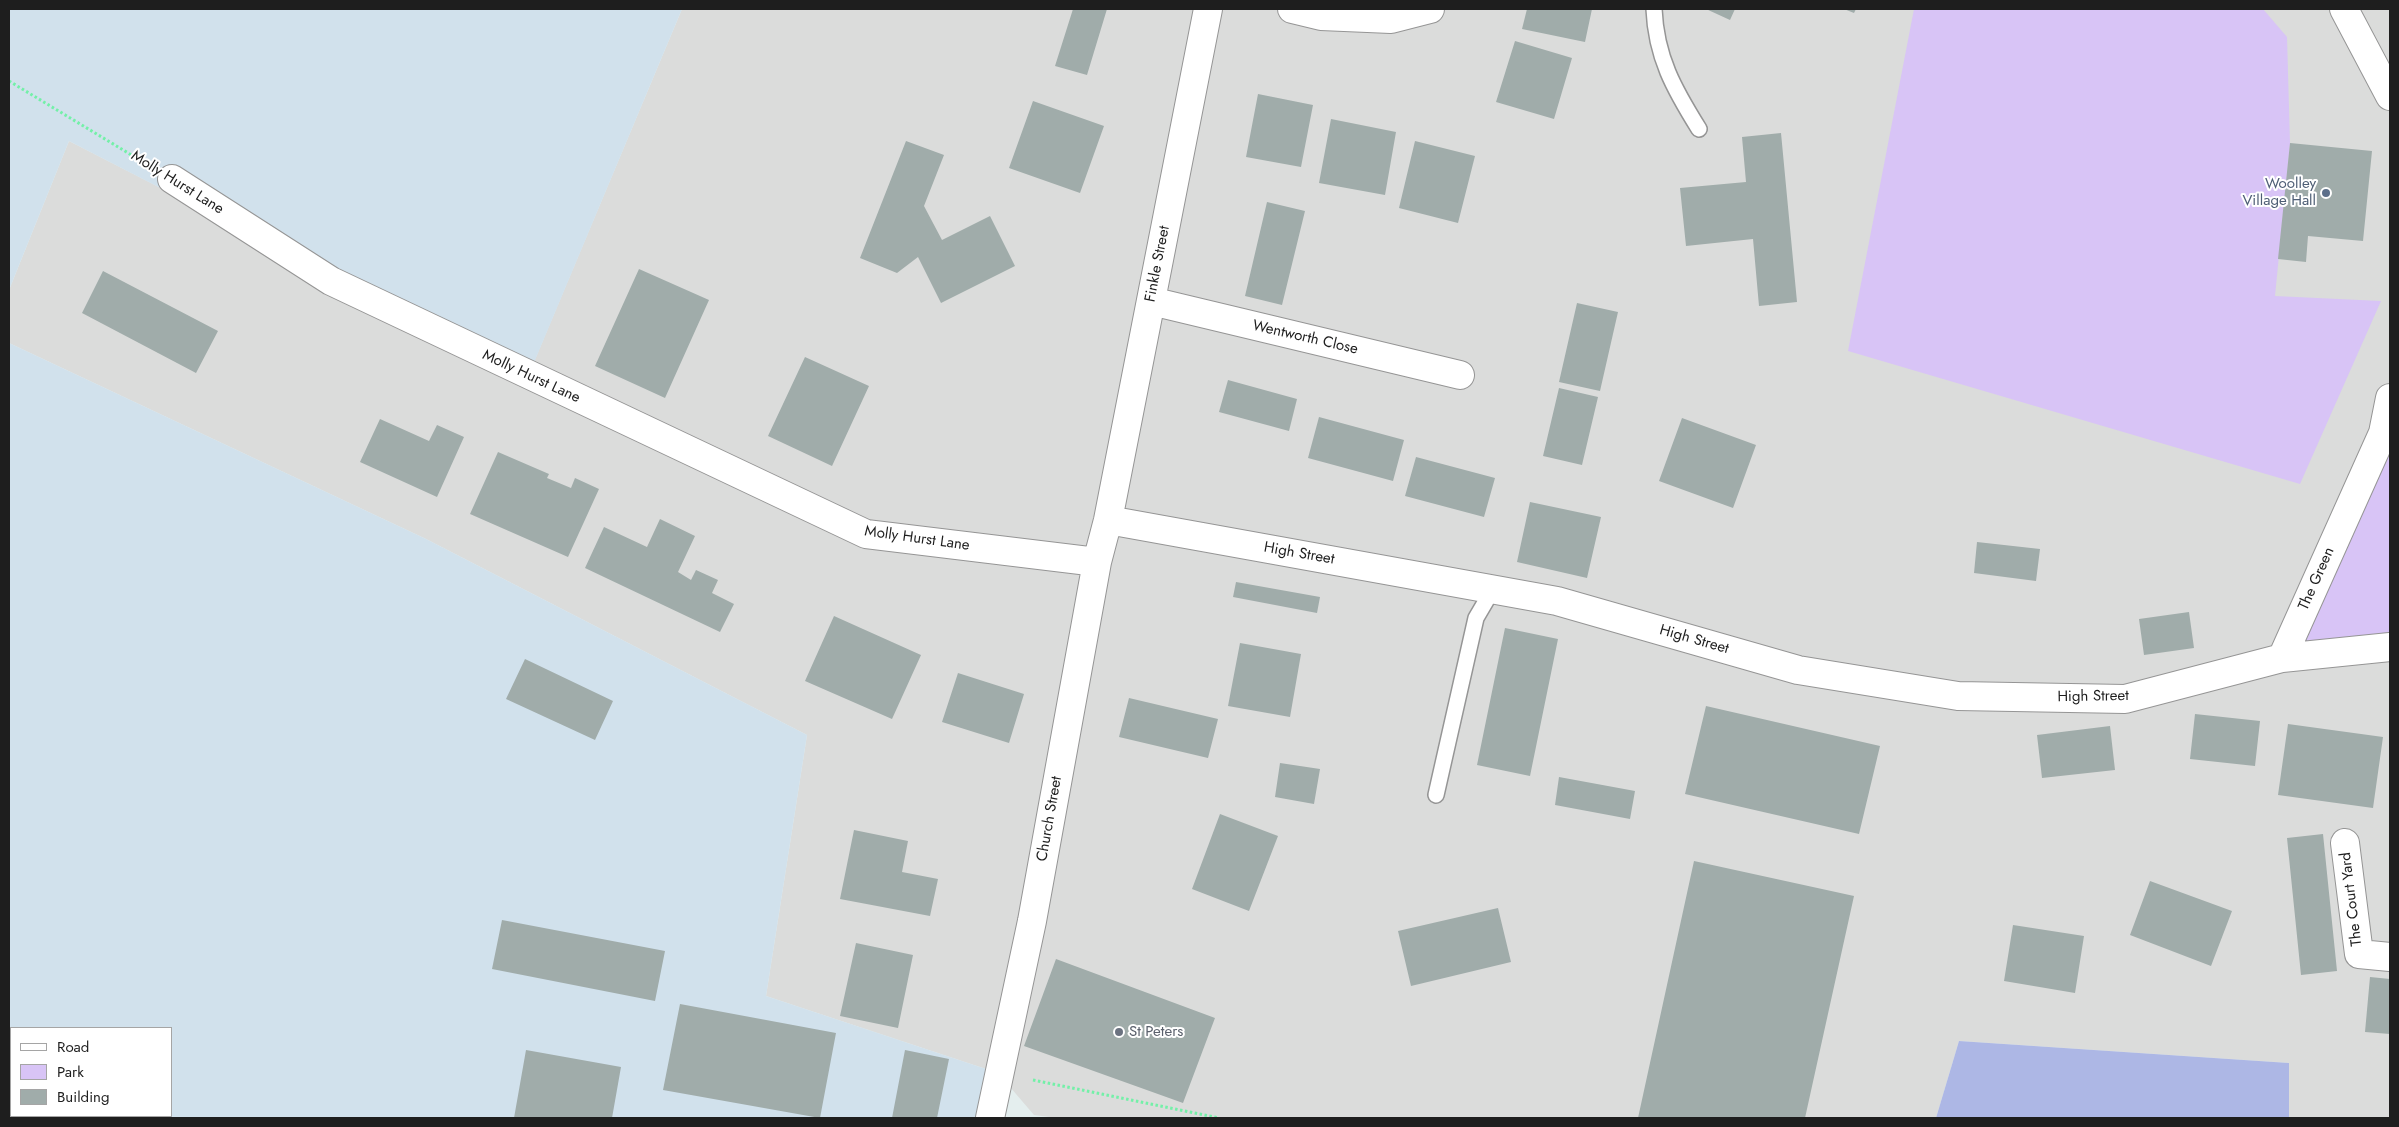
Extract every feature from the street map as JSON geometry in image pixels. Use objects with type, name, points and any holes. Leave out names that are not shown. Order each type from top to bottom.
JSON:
[{"type":"street","name":"Finkle Street","points":[[1108,520],[1208,9]]},
{"type":"street","points":[[1292,9],[1321,16],[1391,19],[1430,9]]},
{"type":"street","points":[[2344,9],[2390,96]]},
{"type":"street","name":"Molly Hurst Lane","points":[[172,179],[331,281],[866,534],[1097,562]]},
{"type":"street","name":"Wentworth Close","points":[[1151,301],[1460,375]]},
{"type":"street","name":"The Green","points":[[2282,658],[2382,432],[2390,398]]},
{"type":"street","name":"Church Street","points":[[990,1118],[998,1073],[1032,921],[1097,562],[1108,520]]},
{"type":"street","name":"High Street","points":[[1108,520],[1557,601],[1798,670],[1958,696],[2125,699],[2282,658]]},
{"type":"street","points":[[2282,658],[2390,647]]},
{"type":"street","name":"The Court Yard","points":[[2345,843],[2359,954],[2390,957]]},
{"type":"lane","points":[[1654,9],[1655,32],[1664,67],[1699,129]]},
{"type":"lane","points":[[1436,795],[1476,618],[1492,589]]},
{"type":"path","name":"Molly Hurst Lane","points":[[9,81],[172,179]]},
{"type":"path","points":[[998,1073],[1219,1118]]},
{"type":"shaded area","points":[[9,9],[682,9],[528,377],[69,141],[9,290]]},
{"type":"shaded area","points":[[682,9],[2390,9],[2390,1118],[2289,1118],[2289,1063],[1959,1041],[1936,1118],[1057,1118],[1034,1115],[998,1073],[766,996],[807,735],[426,539],[9,343],[9,290],[69,141],[528,376]]},
{"type":"shaded area","points":[[9,343],[426,539],[807,735],[766,996],[998,1073],[990,1118],[9,1118]]},
{"type":"shaded area","points":[[1959,1041],[2289,1063],[2289,1118],[1936,1118]]},
{"type":"green space","points":[[1914,9],[2263,9],[2287,37],[2290,143],[2275,296],[2381,301],[2300,484],[1848,351]]},
{"type":"green space","points":[[2390,398],[2390,647],[2282,658]]},
{"type":"building","points":[[1073,9],[1107,9],[1087,75],[1055,66]]},
{"type":"building","points":[[1527,9],[1592,9],[1585,42],[1522,29]]},
{"type":"building","points":[[1706,9],[1735,9],[1730,20]]},
{"type":"building","points":[[1844,9],[1856,9],[1854,13]]},
{"type":"building","points":[[1515,41],[1572,58],[1554,119],[1496,102]]},
{"type":"building","points":[[1258,94],[1313,105],[1301,167],[1246,157]]},
{"type":"building","points":[[1033,101],[1104,126],[1080,193],[1009,168]]},
{"type":"building","points":[[1331,119],[1396,132],[1385,195],[1319,183]]},
{"type":"building","points":[[1781,133],[1797,302],[1759,306],[1753,239],[1686,246],[1680,188],[1746,182],[1742,137]]},
{"type":"building","points":[[906,141],[944,155],[924,206],[942,240],[990,216],[1015,266],[941,303],[918,257],[897,273],[860,258]]},
{"type":"building","points":[[1415,141],[1475,156],[1458,223],[1399,208]]},
{"type":"building","name":"Woolley Village Hall","points":[[2290,143],[2372,151],[2363,241],[2308,236],[2306,262],[2278,259]]},
{"type":"building","points":[[1267,202],[1305,211],[1282,305],[1245,296]]},
{"type":"building","points":[[639,269],[709,300],[665,398],[595,366]]},
{"type":"building","points":[[103,271],[218,331],[196,373],[82,313]]},
{"type":"building","points":[[1577,303],[1618,312],[1600,391],[1559,382]]},
{"type":"building","points":[[805,357],[869,386],[832,466],[768,436]]},
{"type":"building","points":[[1228,380],[1297,399],[1289,431],[1219,412]]},
{"type":"building","points":[[1559,388],[1598,397],[1582,465],[1543,456]]},
{"type":"building","points":[[1319,417],[1404,440],[1393,481],[1308,458]]},
{"type":"building","points":[[1682,418],[1756,445],[1733,508],[1659,481]]},
{"type":"building","points":[[380,419],[429,441],[437,425],[464,437],[437,497],[360,462]]},
{"type":"building","points":[[498,452],[549,474],[547,478],[571,488],[575,478],[599,489],[568,557],[470,514]]},
{"type":"building","points":[[1416,457],[1495,478],[1484,517],[1405,496]]},
{"type":"building","points":[[1530,502],[1601,517],[1587,578],[1517,562]]},
{"type":"building","points":[[660,519],[695,536],[678,572],[691,580],[696,570],[718,580],[712,593],[734,604],[720,632],[585,568],[604,527],[647,547]]},
{"type":"building","points":[[1977,542],[2040,549],[2036,581],[1974,573]]},
{"type":"building","points":[[1236,582],[1320,597],[1317,613],[1233,597]]},
{"type":"building","points":[[2189,612],[2194,648],[2144,655],[2139,619]]},
{"type":"building","points":[[834,616],[921,655],[892,719],[805,681]]},
{"type":"building","points":[[1505,628],[1558,639],[1530,776],[1477,765]]},
{"type":"building","points":[[1240,643],[1301,654],[1290,717],[1228,706]]},
{"type":"building","points":[[525,659],[613,701],[595,740],[506,699]]},
{"type":"building","points":[[958,673],[1024,694],[1009,743],[942,722]]},
{"type":"building","points":[[1129,698],[1218,719],[1208,758],[1119,737]]},
{"type":"building","points":[[1706,706],[1880,746],[1859,834],[1685,794]]},
{"type":"building","points":[[2195,714],[2260,721],[2255,766],[2190,759]]},
{"type":"building","points":[[2288,724],[2383,737],[2373,808],[2278,795]]},
{"type":"building","points":[[2110,726],[2115,770],[2042,778],[2037,735]]},
{"type":"building","points":[[1280,763],[1320,769],[1314,804],[1275,797]]},
{"type":"building","points":[[1559,777],[1635,791],[1630,819],[1555,805]]},
{"type":"building","points":[[1220,814],[1278,836],[1249,911],[1192,889]]},
{"type":"building","points":[[854,830],[908,841],[902,872],[938,879],[930,916],[840,899]]},
{"type":"building","points":[[2323,834],[2337,971],[2301,975],[2287,838]]},
{"type":"building","points":[[1694,861],[1854,896],[1805,1118],[1638,1118]]},
{"type":"building","points":[[2150,881],[2232,911],[2211,966],[2130,935]]},
{"type":"building","points":[[1498,908],[1511,962],[1411,986],[1398,931]]},
{"type":"building","points":[[502,920],[665,951],[655,1001],[492,969]]},
{"type":"building","points":[[2013,925],[2084,936],[2075,993],[2004,981]]},
{"type":"building","points":[[856,943],[913,955],[898,1028],[840,1016]]},
{"type":"building","name":"St Peters","points":[[1056,959],[1215,1018],[1183,1103],[1024,1046]]},
{"type":"building","points":[[2370,977],[2390,979],[2390,1034],[2365,1032]]},
{"type":"building","points":[[680,1004],[836,1033],[820,1118],[663,1090]]},
{"type":"building","points":[[526,1050],[621,1067],[612,1118],[514,1118]]},
{"type":"building","points":[[905,1050],[949,1059],[937,1118],[892,1118]]},
{"type":"place","name":"Woolley Village Hall","points":[[2326,193]]},
{"type":"place","name":"St Peters","points":[[1119,1032]]}]
